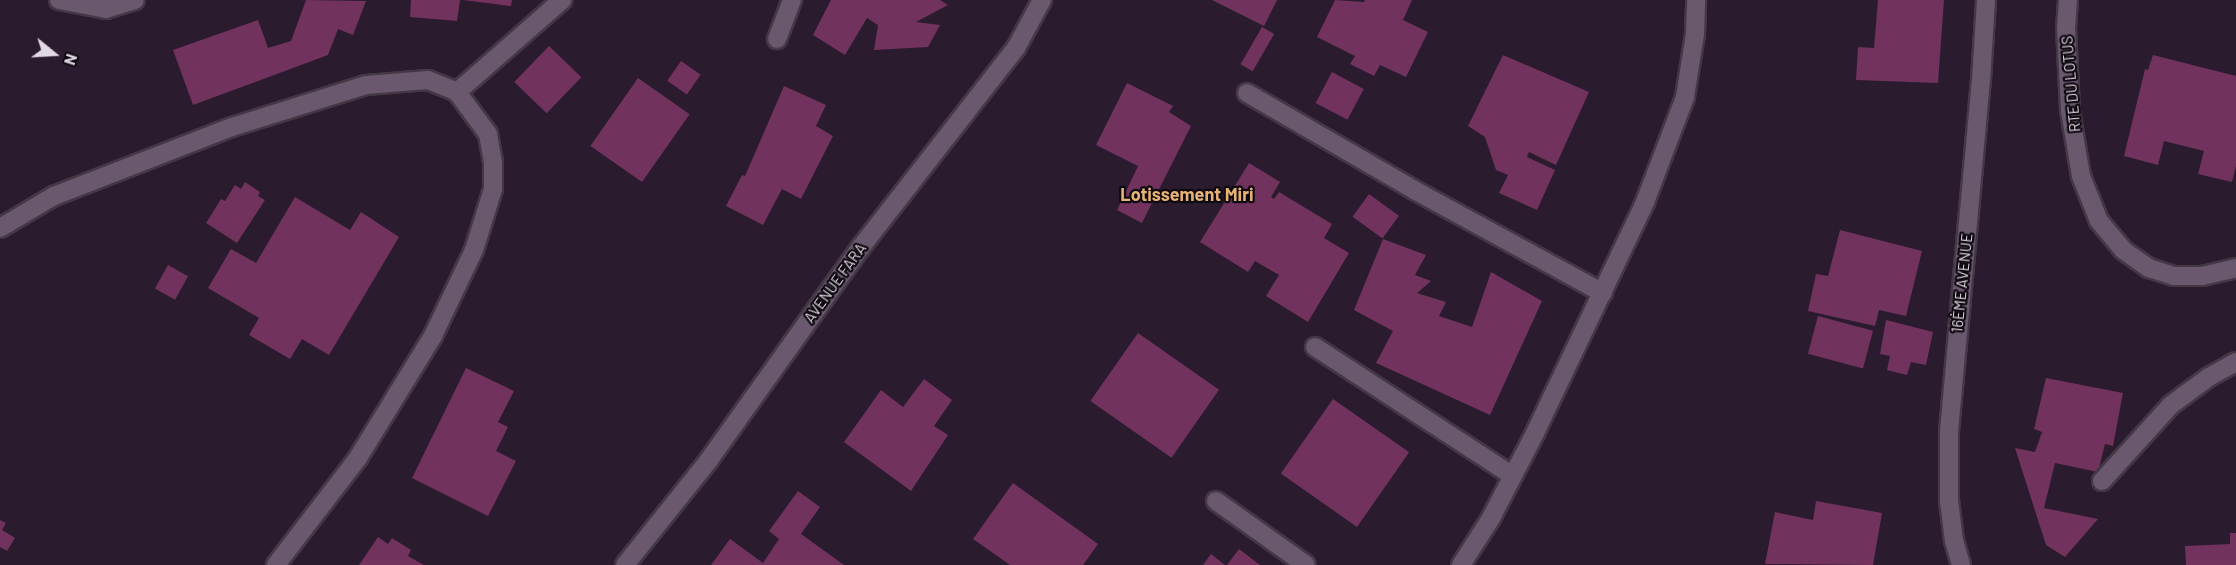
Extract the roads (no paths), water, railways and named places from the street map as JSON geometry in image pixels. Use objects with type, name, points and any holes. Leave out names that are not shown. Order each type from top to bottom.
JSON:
[{"type":"street","points":[[59,0],[106,9],[135,0]]},
{"type":"street","points":[[457,92],[562,0]]},
{"type":"street","points":[[777,39],[792,0]]},
{"type":"street","name":"AVENUE FARA","points":[[625,565],[709,459],[861,247],[1016,48],[1042,0]]},
{"type":"street","points":[[1461,565],[1491,518],[1513,476],[1645,202],[1685,97],[1695,34],[1696,0]]},
{"type":"street","name":"16ÈME AVENUE","points":[[1961,565],[1954,541],[1949,502],[1948,431],[1980,91],[1986,0]]},
{"type":"street","name":"RTE DU LOTUS","points":[[2068,0],[2066,28],[2070,111],[2081,176],[2099,221],[2123,250],[2150,268],[2174,276],[2202,276],[2236,268]]},
{"type":"street","points":[[0,228],[54,196],[232,127],[366,85],[428,80],[457,92],[488,134],[492,155],[493,189],[474,250],[433,336],[358,458],[276,565]]},
{"type":"street","points":[[1247,93],[1423,195],[1603,293]]},
{"type":"street","points":[[1315,346],[1513,476]]},
{"type":"street","points":[[2102,481],[2171,405],[2209,376],[2236,362]]},
{"type":"street","points":[[1216,501],[1306,565]]},
{"type":"district","name":"Lotissement Miri","points":[[1187,194]]}]
